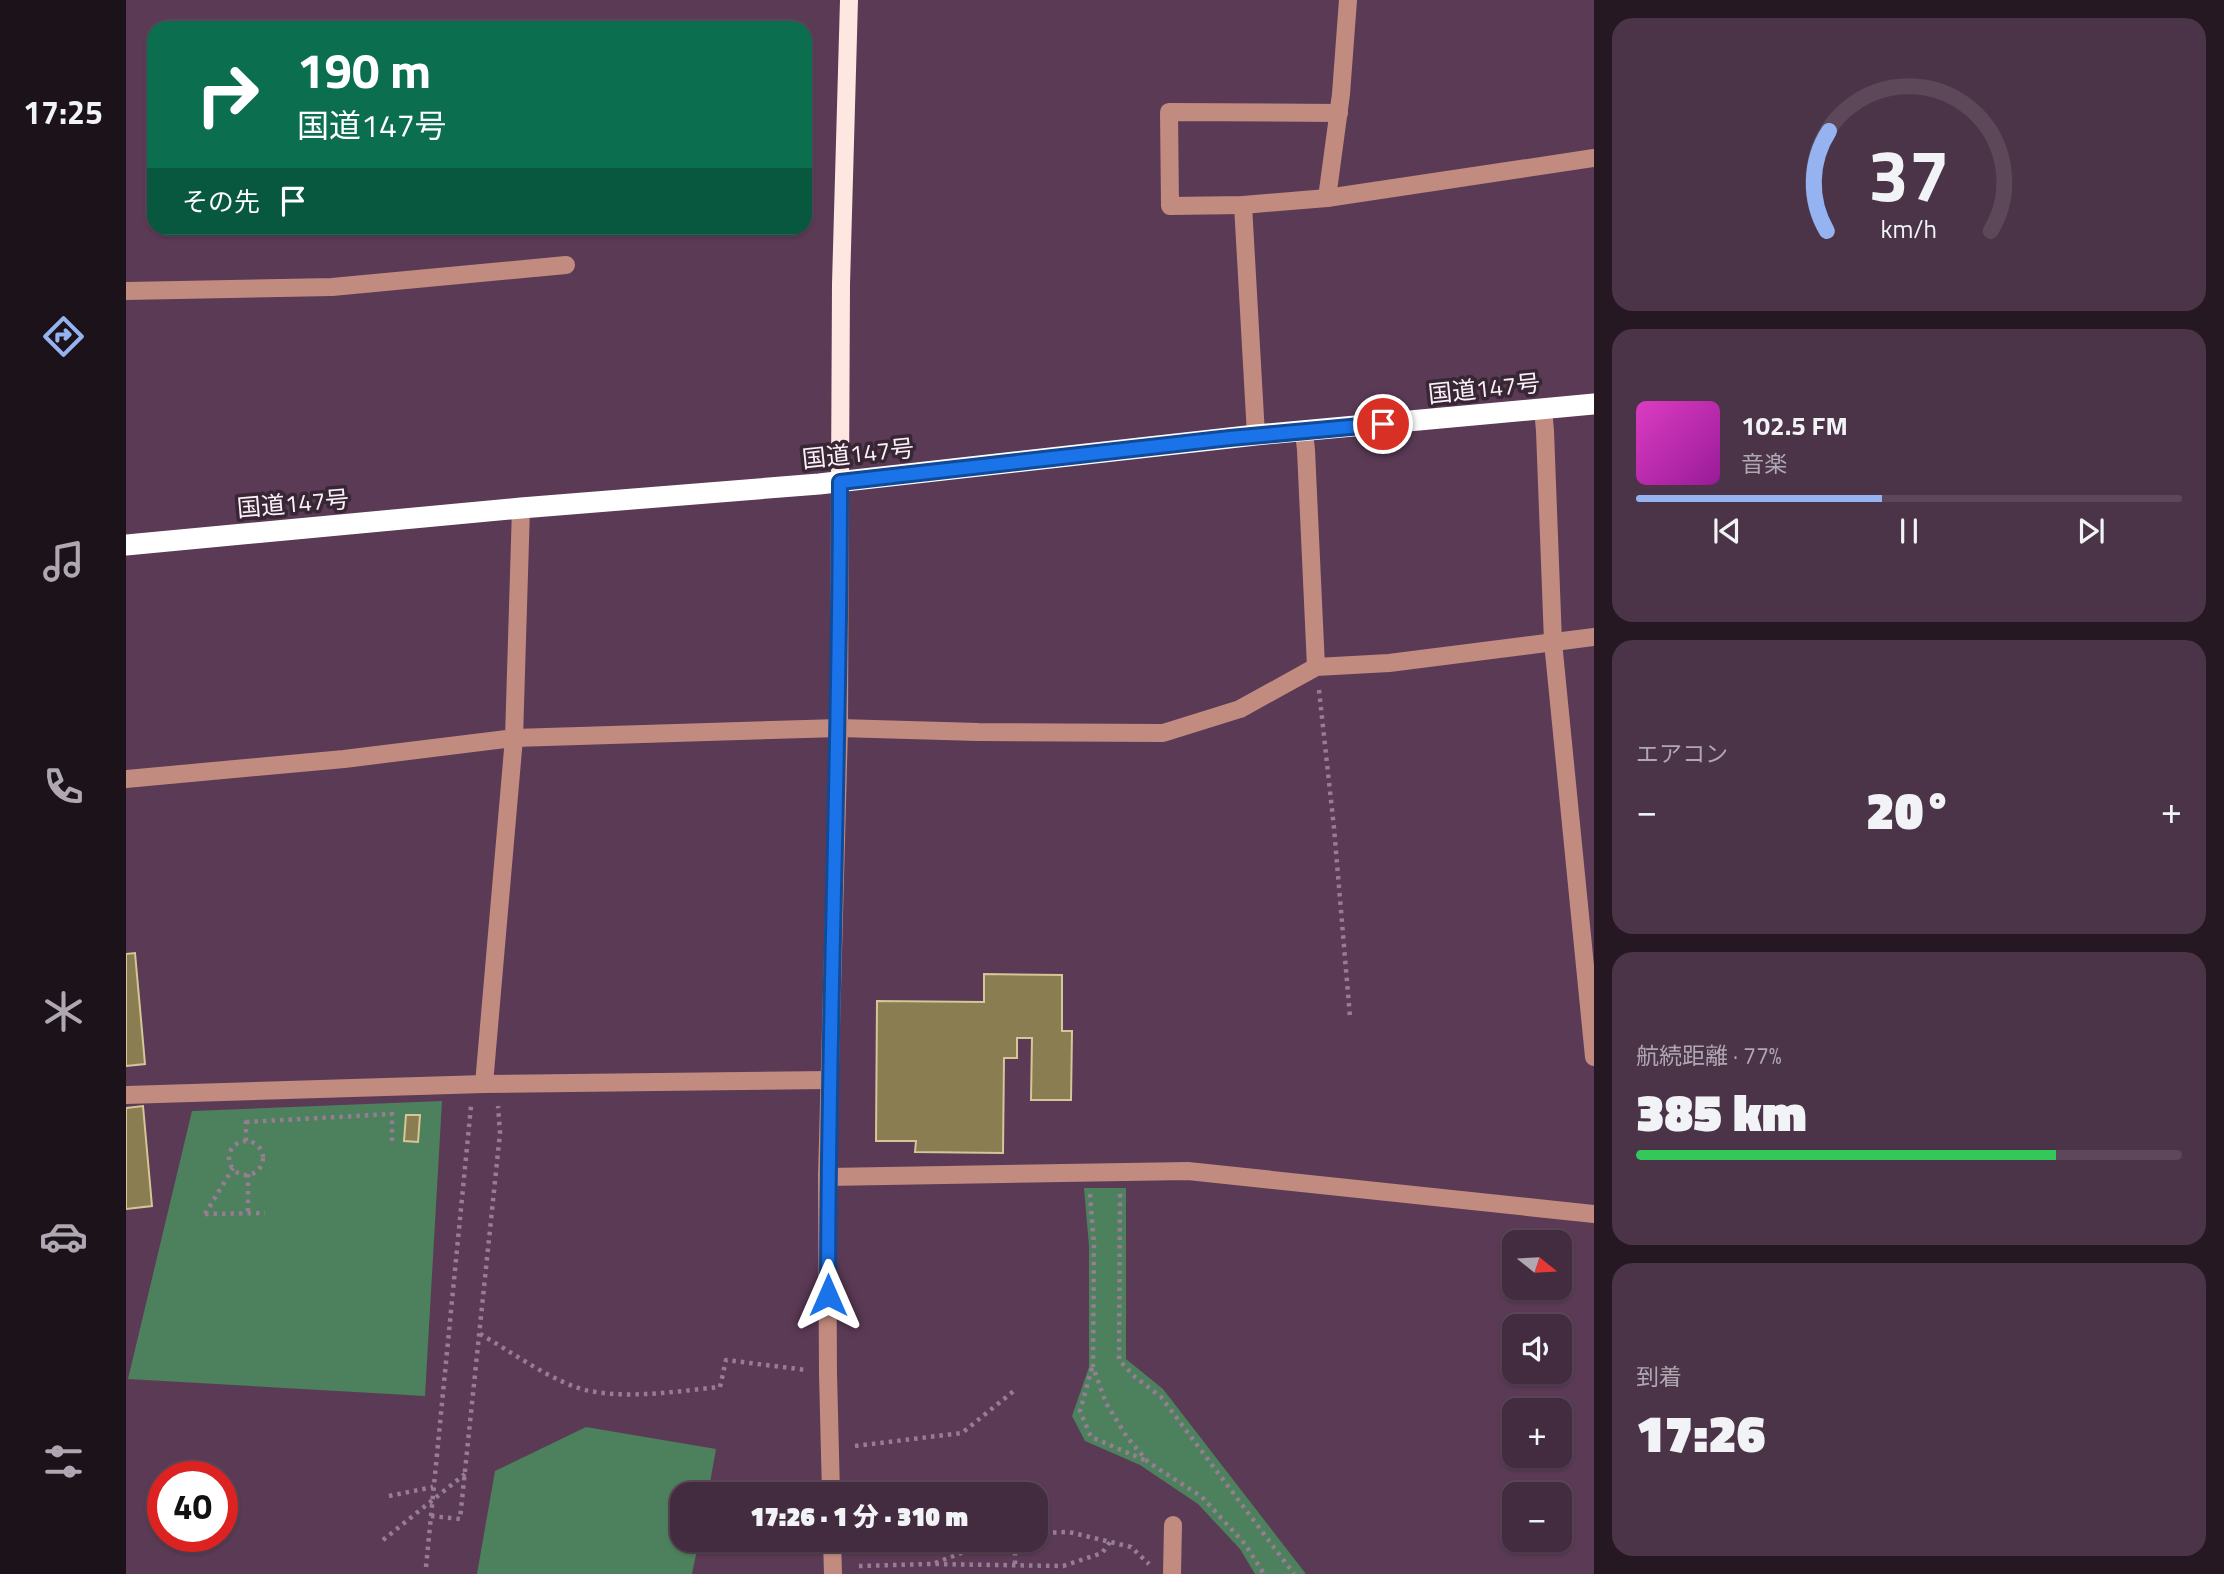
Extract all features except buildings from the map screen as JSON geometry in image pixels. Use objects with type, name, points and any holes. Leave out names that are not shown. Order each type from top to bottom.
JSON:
[{"type":"highway","name":"国道147号","points":[[126,545],[521,508],[840,482],[1256,435],[1594,404]]},
{"type":"main road","points":[[840,482],[841,271],[849,0]]},
{"type":"street","points":[[1327,198],[1339,113],[1348,0]]},
{"type":"street","points":[[1339,113],[1169,112],[1170,206],[1243,205],[1327,198],[1594,158]]},
{"type":"street","points":[[1243,205],[1256,435]]},
{"type":"street","points":[[126,291],[332,288],[566,265]]},
{"type":"street","points":[[1543,408],[1553,642],[1594,1057]]},
{"type":"street","points":[[1304,432],[1316,667]]},
{"type":"street","points":[[831,1482],[827,1177],[839,728],[840,482]]},
{"type":"street","points":[[478,1084],[514,738],[521,508]]},
{"type":"street","points":[[126,779],[344,759],[514,738],[839,728],[1163,733],[1240,709],[1316,667],[1389,663],[1594,637]]},
{"type":"street","points":[[126,1095],[478,1084],[829,1080]]},
{"type":"street","points":[[827,1177],[1188,1171],[1594,1214]]},
{"type":"street","points":[[1172,1574],[1173,1525]]},
{"type":"street","points":[[832,1552],[833,1574]]},
{"type":"path","points":[[1316,667],[1334,828],[1350,1017]]},
{"type":"path","points":[[426,1567],[478,1084]]},
{"type":"path","points":[[391,1087],[392,1142]]},
{"type":"path","points":[[246,1122],[392,1114]]},
{"type":"path","points":[[431,1516],[460,1519],[500,1133]]},
{"type":"path","points":[[241,1142],[252,1142],[261,1149],[263,1160],[258,1170],[248,1174],[242,1174],[233,1168],[229,1158],[232,1148],[241,1142]]},
{"type":"path","points":[[233,1168],[205,1214],[265,1213]]},
{"type":"path","points":[[1089,1172],[1094,1245],[1093,1367],[1080,1411],[1091,1437],[1148,1462],[1202,1497],[1245,1544],[1264,1574]]},
{"type":"path","points":[[1121,1172],[1119,1360],[1135,1377],[1161,1397],[1293,1574]]},
{"type":"path","points":[[248,1174],[248,1213]]},
{"type":"path","points":[[480,1334],[555,1378],[588,1391],[626,1394],[720,1387],[726,1360],[828,1373]]},
{"type":"path","points":[[1093,1367],[1106,1404],[1127,1437],[1148,1462]]},
{"type":"path","points":[[855,1446],[962,1433],[1015,1390]]},
{"type":"path","points":[[383,1540],[466,1473]]},
{"type":"path","points":[[389,1496],[433,1487]]},
{"type":"path","points":[[1048,1533],[1069,1532],[1131,1547],[1152,1568]]},
{"type":"path","points":[[859,1566],[1063,1566],[1102,1553],[1110,1542]]},
{"type":"path","points":[[931,1564],[964,1552]]},
{"type":"path","points":[[1015,1552],[1015,1564]]},
{"type":"green space","points":[[442,1101],[425,1396],[128,1379],[192,1111]]},
{"type":"green space","points":[[1084,1188],[1126,1188],[1126,1359],[1163,1389],[1306,1574],[1255,1574],[1240,1549],[1198,1504],[1140,1465],[1085,1441],[1072,1416],[1089,1367],[1089,1246]]},
{"type":"green space","points":[[586,1427],[716,1449],[710,1482],[670,1482],[670,1552],[697,1552],[692,1574],[477,1574],[495,1471]]},
{"type":"route","points":[[828,1295],[827,1177],[839,728],[840,482],[1230,438],[1383,424]]}]
